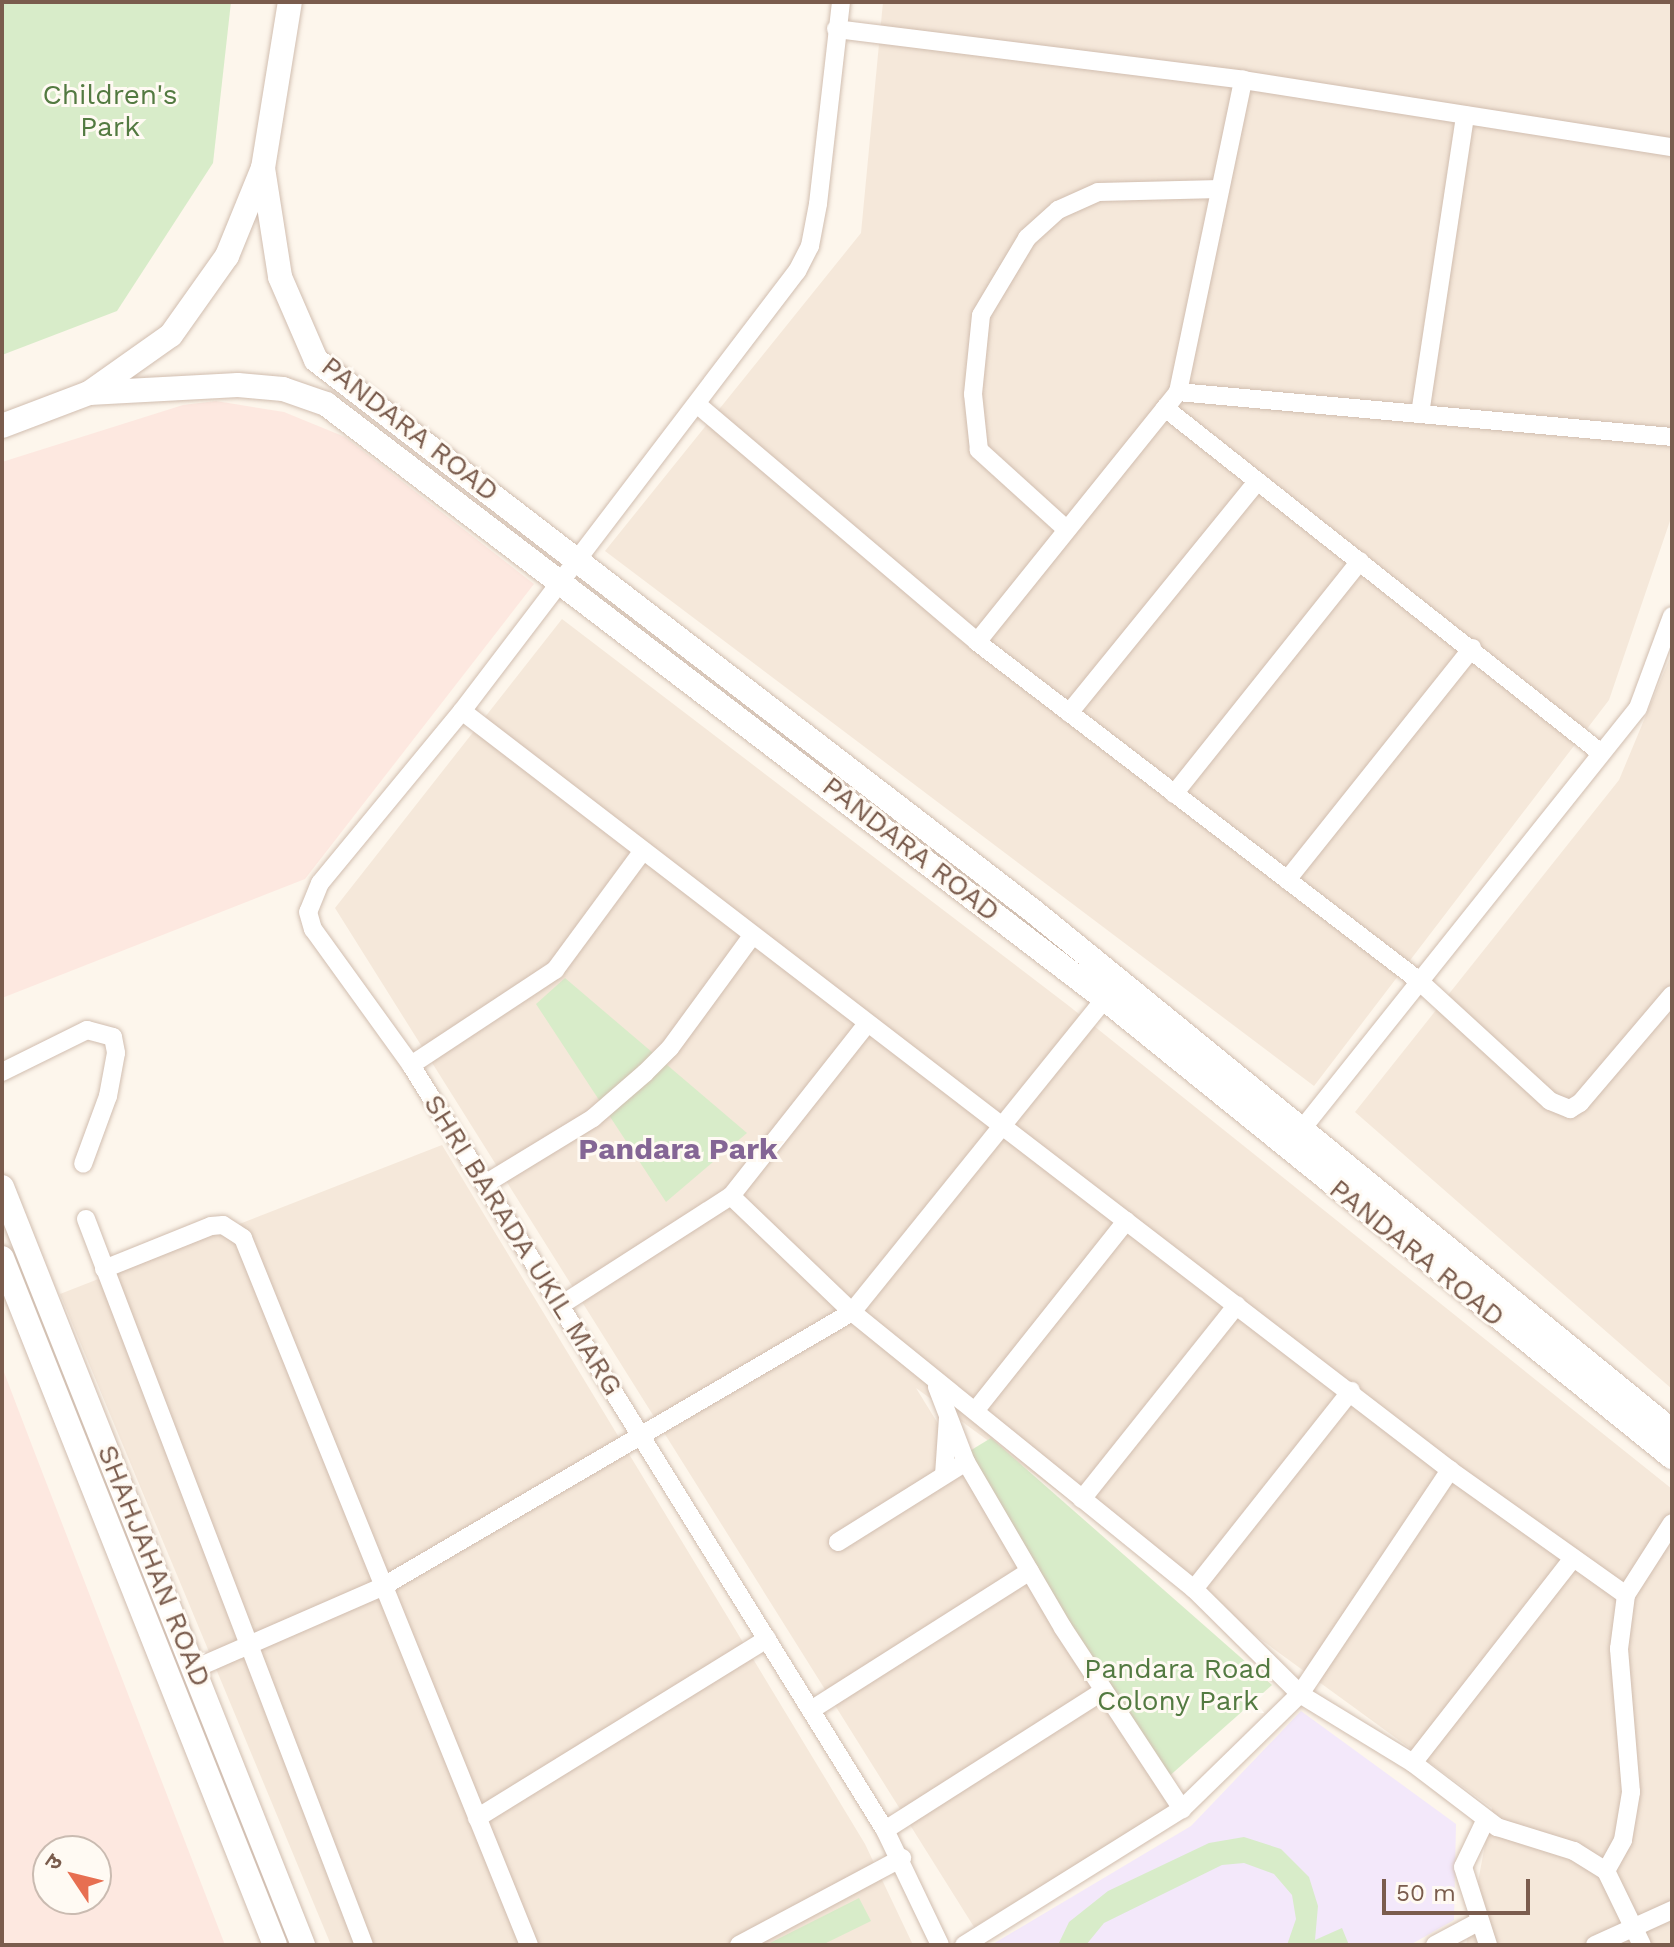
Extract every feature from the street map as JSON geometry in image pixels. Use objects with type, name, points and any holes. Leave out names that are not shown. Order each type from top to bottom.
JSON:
[{"type":"main road","points":[[2,426],[89,393],[171,335],[227,256],[263,168],[290,2]]},
{"type":"main road","name":"PANDARA ROAD","points":[[263,168],[280,277],[316,360],[1032,910],[1294,1138],[1672,1457]]},
{"type":"main road","name":"PANDARA ROAD","points":[[89,393],[238,385],[283,389],[326,404],[1105,999],[1294,1138],[1672,1431]]},
{"type":"main road","name":"SHAHJAHAN ROAD","points":[[2,1187],[303,1945]]},
{"type":"main road","name":"SHAHJAHAN ROAD","points":[[2,1258],[275,1945]]},
{"type":"street","name":"SHRI BARADA UKIL MARG","points":[[841,2],[810,246],[797,271],[698,405],[576,559],[462,711],[320,883],[308,912],[313,929],[411,1065],[885,1830],[902,1858],[940,1945]]},
{"type":"street","points":[[836,29],[1243,80],[1672,147]]},
{"type":"street","points":[[977,642],[1178,392],[1243,80]]},
{"type":"street","points":[[1420,414],[1465,115]]},
{"type":"street","points":[[1066,529],[979,450],[973,394],[981,315],[1027,238],[1058,210],[1098,192],[1220,189]]},
{"type":"street","points":[[1178,392],[1672,437]]},
{"type":"street","points":[[698,405],[977,642],[1418,980],[1550,1101],[1570,1109],[1672,995]]},
{"type":"street","points":[[1165,408],[1601,753]]},
{"type":"street","points":[[1069,713],[1257,482]]},
{"type":"street","points":[[1174,794],[1360,561]]},
{"type":"street","points":[[1294,1138],[1638,708],[1672,616]]},
{"type":"street","points":[[1287,880],[1472,648]]},
{"type":"street","points":[[462,711],[1450,1470],[1626,1595]]},
{"type":"street","points":[[411,1065],[555,970],[642,852]]},
{"type":"street","points":[[485,1184],[593,1118],[645,1073],[670,1048],[752,936]]},
{"type":"street","points":[[194,1669],[382,1587],[852,1312],[1105,999]]},
{"type":"street","points":[[561,1305],[731,1196],[867,1024]]},
{"type":"street","points":[[2,1072],[87,1030],[113,1037],[116,1053],[108,1096],[83,1164]]},
{"type":"street","points":[[731,1196],[852,1312],[1194,1589],[1300,1694],[1413,1763],[1486,1819],[1512,1833],[1574,1851],[1606,1871],[1638,1936]]},
{"type":"street","points":[[86,1219],[364,1945]]},
{"type":"street","points":[[975,1411],[1126,1221]]},
{"type":"street","points":[[104,1269],[211,1226],[223,1225],[243,1238],[529,1945]]},
{"type":"street","points":[[1082,1499],[1237,1305]]},
{"type":"street","points":[[930,1375],[949,1407],[966,1462],[1103,1691],[1182,1809]]},
{"type":"street","points":[[1194,1589],[1351,1391]]},
{"type":"street","points":[[944,1475],[949,1407]]},
{"type":"street","points":[[838,1542],[966,1462]]},
{"type":"street","points":[[964,1945],[1182,1809],[1300,1694],[1450,1470]]},
{"type":"street","points":[[1606,1871],[1623,1840],[1631,1792],[1620,1677],[1626,1595],[1672,1523]]},
{"type":"street","points":[[1413,1763],[1573,1558]]},
{"type":"street","points":[[811,1710],[1030,1571]]},
{"type":"street","points":[[477,1818],[767,1639]]},
{"type":"street","points":[[885,1830],[1103,1691]]},
{"type":"street","points":[[1486,1819],[1463,1867],[1478,1922],[1488,1945]]},
{"type":"street","points":[[740,1945],[902,1858]]},
{"type":"street","points":[[1595,1945],[1638,1936],[1672,1910]]},
{"type":"street","points":[[1435,1945],[1478,1922]]},
{"type":"shaded area","points":[[883,2],[1672,2],[1672,515],[1609,700],[1314,1086],[605,551],[861,233]]},
{"type":"shaded area","points":[[216,401],[284,412],[345,437],[534,584],[305,879],[2,998],[2,462],[183,405]]},
{"type":"shaded area","points":[[562,619],[1069,1006],[1672,1489],[1672,1945],[1466,1945],[1492,1808],[916,1388],[1174,1806],[974,1927],[335,908]]},
{"type":"shaded area","points":[[1672,653],[1672,1389],[1355,1112],[1619,780]]},
{"type":"shaded area","points":[[442,1145],[865,1844],[913,1945],[331,1945],[60,1294]]},
{"type":"shaded area","points":[[2,1367],[225,1945],[2,1945]]},
{"type":"shaded area","points":[[1301,1711],[1456,1824],[1454,1920],[1410,1945],[991,1945],[1191,1826]]},
{"type":"green space","name":"Children's Park","points":[[2,2],[231,2],[213,163],[117,311],[2,355]]},
{"type":"green space","points":[[565,978],[747,1133],[666,1202],[536,1004]]},
{"type":"green space","name":"Pandara Road Colony Park","points":[[991,1438],[1272,1685],[1166,1779],[1065,1627],[968,1452]]},
{"type":"green space","points":[[1244,1837],[1281,1849],[1309,1877],[1318,1906],[1315,1940],[1342,1928],[1349,1945],[1287,1945],[1296,1919],[1292,1895],[1274,1874],[1244,1863],[1222,1865],[1104,1923],[1086,1945],[1058,1945],[1069,1922],[1108,1891],[1209,1843]]},
{"type":"green space","points":[[859,1898],[871,1921],[822,1945],[766,1945]]},
{"type":"district","name":"Pandara Park","points":[[678,1149]]}]
